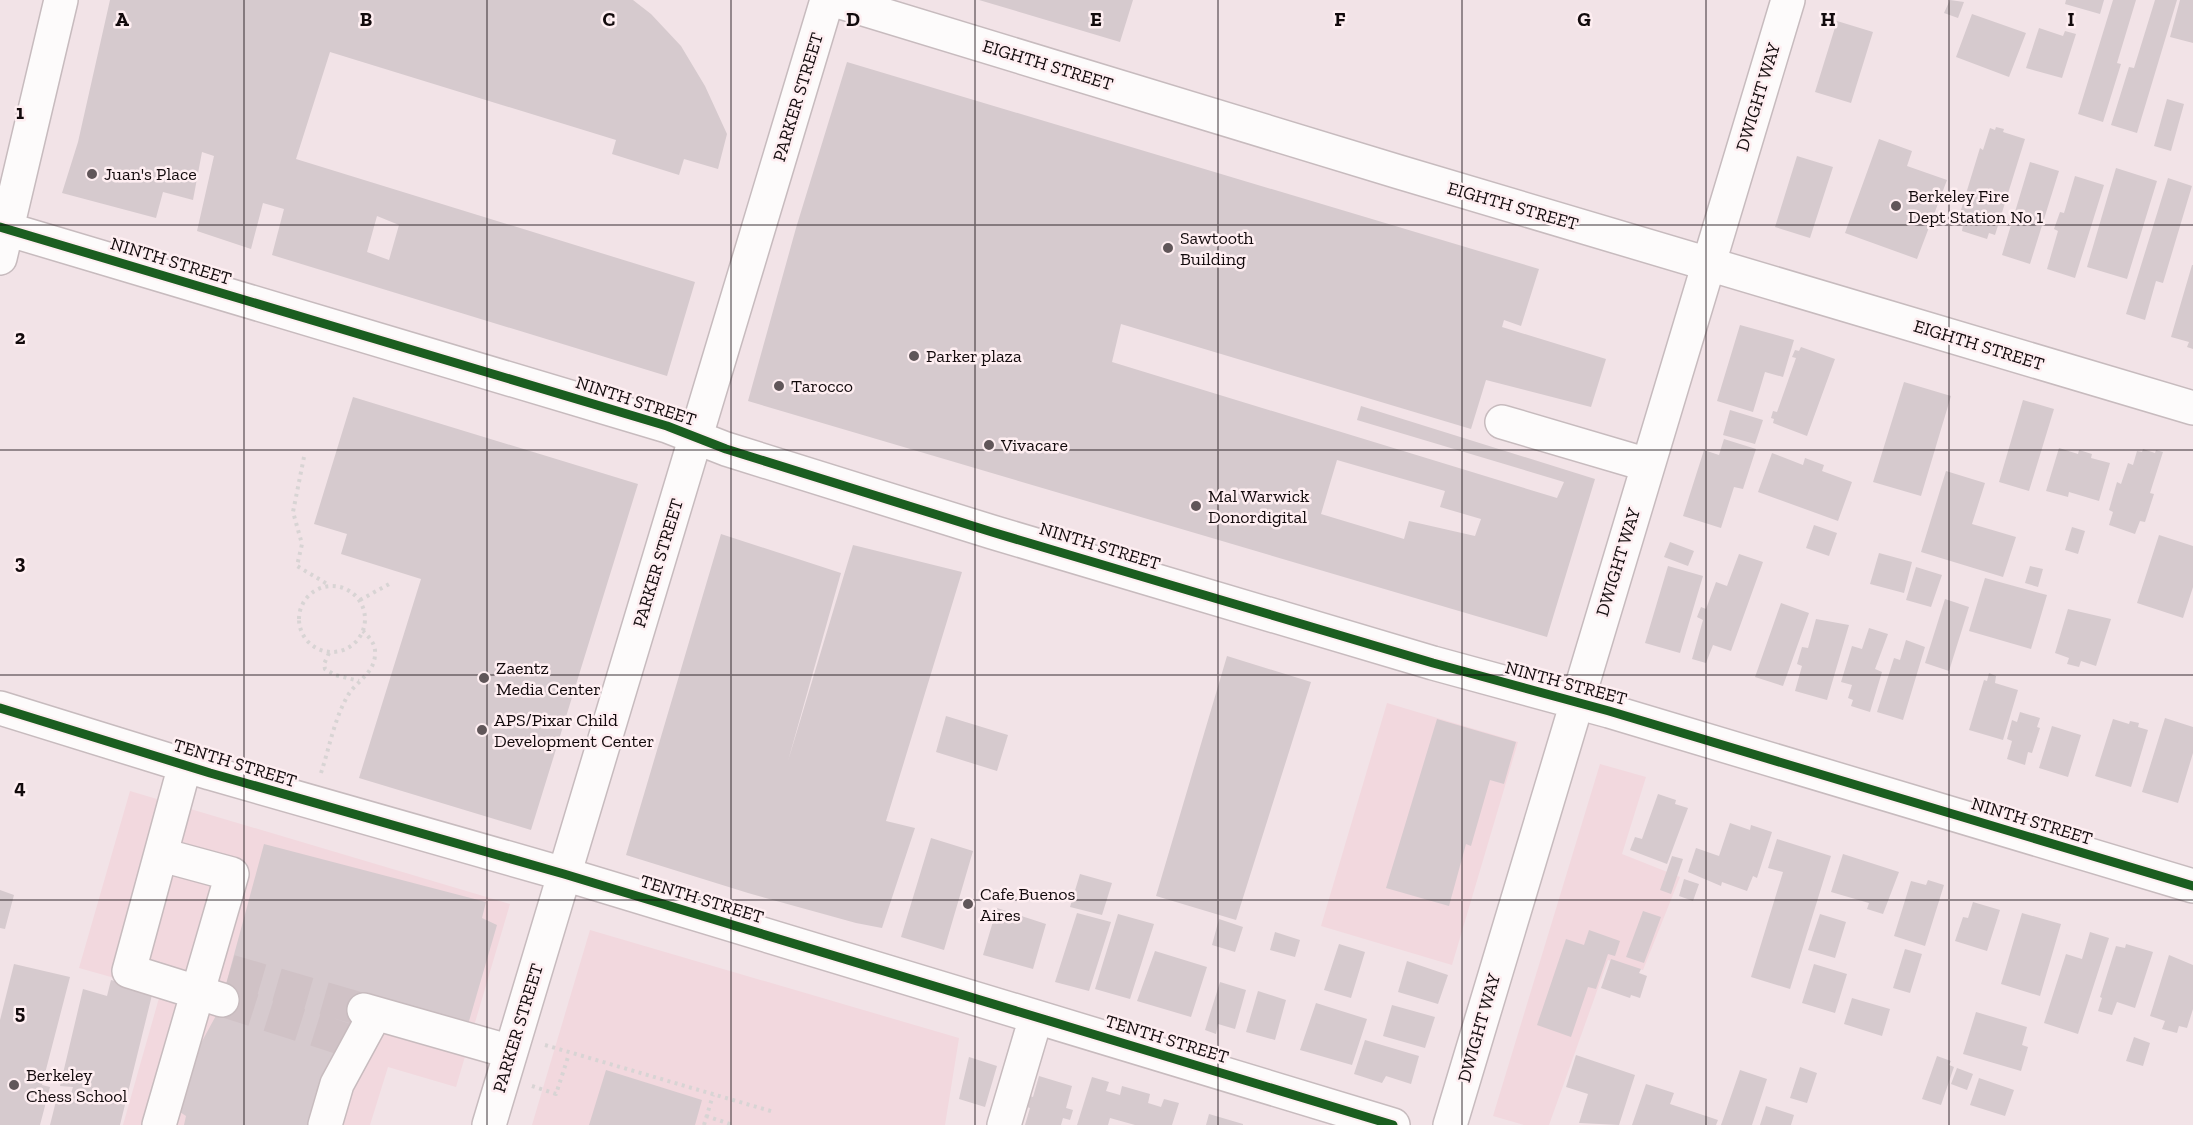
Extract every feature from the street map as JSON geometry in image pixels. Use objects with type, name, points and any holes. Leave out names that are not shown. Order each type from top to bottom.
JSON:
[{"type":"street","points":[[2,238],[61,0]]},
{"type":"street","name":"PARKER STREET","points":[[489,1125],[827,0]]},
{"type":"street","name":"EIGHTH STREET","points":[[834,0],[2193,408]]},
{"type":"street","name":"DWIGHT WAY","points":[[1450,1125],[1575,702],[1788,0]]},
{"type":"street","name":"NINTH STREET","points":[[2,238],[667,426],[696,438],[992,532],[2193,886]]},
{"type":"street","points":[[1502,422],[1648,465]]},
{"type":"street","name":"TENTH STREET","points":[[0,708],[312,803],[564,874],[1393,1125]]},
{"type":"street","points":[[185,765],[129,971],[214,982]]},
{"type":"street","points":[[159,1125],[214,982],[232,874],[162,855]]},
{"type":"street","points":[[325,1125],[353,1042],[370,1012],[419,1020],[510,1054]]},
{"type":"street","points":[[1004,1125],[1036,1017]]},
{"type":"path","points":[[304,457],[293,512],[302,544],[297,566],[330,585],[352,592],[360,600],[365,611],[363,632],[350,648],[329,653],[318,650],[303,636],[298,615],[309,594],[330,585]]},
{"type":"path","points":[[360,600],[391,583]]},
{"type":"path","points":[[312,803],[340,712],[354,684],[372,667],[375,655],[372,640],[363,632]]},
{"type":"path","points":[[329,653],[324,664],[325,669],[359,681]]},
{"type":"path","points":[[510,1054],[556,1094],[569,1053]]},
{"type":"path","points":[[510,1054],[569,1053],[774,1112]]},
{"type":"path","points":[[704,1125],[713,1095]]},
{"type":"path","points":[[706,1116],[733,1125]]},
{"type":"shaded area","points":[[1387,703],[1518,742],[1452,965],[1321,926]]},
{"type":"shaded area","points":[[1600,764],[1646,777],[1622,854],[1680,877],[1643,970],[1608,960],[1549,1125],[1524,1125],[1493,1116]]},
{"type":"shaded area","points":[[130,791],[510,904],[456,1087],[388,1067],[370,1125],[123,1125],[161,991],[79,968]]},
{"type":"shaded area","points":[[590,930],[959,1038],[945,1125],[532,1125]]},
{"type":"building","points":[[110,0],[633,0],[651,14],[681,46],[705,86],[727,134],[718,169],[684,159],[679,175],[612,154],[616,140],[330,52],[296,159],[695,282],[667,376],[272,255],[284,209],[263,203],[251,249],[197,231],[214,156],[202,152],[193,200],[163,192],[156,218],[62,193],[78,142]],"holes":[[[377,216],[399,225],[389,260],[367,252]]]},
{"type":"building","points":[[979,0],[1133,0],[1120,42]]},
{"type":"building","points":[[1950,0],[1964,2],[1958,18],[1944,13]]},
{"type":"building","points":[[2066,0],[2104,0],[2100,14],[2065,4]]},
{"type":"building","points":[[2113,0],[2136,0],[2117,63],[2121,64],[2103,122],[2078,114]]},
{"type":"building","points":[[2155,0],[2177,0],[2137,133],[2111,125],[2129,67],[2134,68]]},
{"type":"building","points":[[2180,0],[2193,0],[2193,43],[2170,37]]},
{"type":"building","points":[[1972,14],[2026,33],[2009,77],[1956,57]]},
{"type":"building","points":[[1837,21],[1873,32],[1851,103],[1815,92]]},
{"type":"building","points":[[2039,28],[2063,36],[2065,31],[2076,34],[2062,78],[2026,68]]},
{"type":"building","points":[[847,62],[1539,269],[1521,326],[1504,320],[1502,327],[1606,359],[1591,407],[1486,380],[1471,429],[1121,324],[1112,362],[1557,498],[1564,482],[1357,420],[1361,406],[1595,479],[1547,637],[748,401],[796,228]],"holes":[[[1337,460],[1445,491],[1440,507],[1481,519],[1475,536],[1409,521],[1404,539],[1321,514]]]},
{"type":"building","points":[[2167,99],[2184,104],[2171,151],[2154,146]]},
{"type":"building","points":[[1996,127],[2004,129],[2003,132],[2025,139],[1995,235],[1989,233],[1987,239],[1962,231],[1963,225],[1957,223],[1980,148],[1983,150],[1990,128],[1995,130]]},
{"type":"building","name":"Berkeley Fire Dept Station No 1","points":[[1879,139],[1912,151],[1907,166],[1947,180],[1917,259],[1845,233]]},
{"type":"building","points":[[1797,156],[1833,167],[1810,238],[1775,227]]},
{"type":"building","points":[[2030,162],[2059,171],[2030,264],[2002,255]]},
{"type":"building","points":[[2116,168],[2157,181],[2127,279],[2087,267]]},
{"type":"building","points":[[2075,176],[2104,185],[2075,278],[2047,269],[2058,231],[2054,229],[2060,212],[2064,213]]},
{"type":"building","points":[[2168,178],[2192,186],[2163,283],[2156,281],[2145,320],[2126,314]]},
{"type":"building","points":[[2192,265],[2193,349],[2187,347],[2189,342],[2171,337]]},
{"type":"building","points":[[1740,325],[1794,340],[1783,377],[1765,372],[1753,412],[1717,401]]},
{"type":"building","points":[[1801,347],[1835,359],[1807,436],[1773,423],[1774,419],[1771,418],[1773,411],[1777,412],[1796,358],[1792,357],[1795,350],[1799,351]]},
{"type":"building","points":[[1904,382],[1951,396],[1921,496],[1873,482]]},
{"type":"building","name":"Zaentz Media Center","points":[[353,397],[638,484],[531,830],[359,778],[421,579],[341,554],[347,534],[314,524]]},
{"type":"building","points":[[2023,400],[2054,409],[2029,491],[1999,482]]},
{"type":"building","points":[[1730,410],[1763,420],[1755,444],[1723,435]]},
{"type":"building","points":[[1724,439],[1756,449],[1743,489],[1734,487],[1721,528],[1683,516],[1704,450],[1719,455]]},
{"type":"building","points":[[2059,448],[2078,454],[2079,450],[2092,454],[2091,458],[2110,463],[2099,501],[2069,492],[2068,497],[2046,491]]},
{"type":"building","points":[[2143,449],[2155,453],[2156,450],[2163,452],[2150,493],[2154,494],[2145,522],[2140,521],[2135,534],[2109,525],[2113,512],[2109,510],[2117,482],[2121,484],[2128,463],[2133,465],[2137,451],[2142,452]]},
{"type":"building","points":[[1772,453],[1803,465],[1805,458],[1824,465],[1822,471],[1852,482],[1838,521],[1758,492]]},
{"type":"building","points":[[1946,471],[1985,483],[1972,524],[2016,537],[2003,577],[1921,552]]},
{"type":"building","points":[[1814,525],[1837,533],[1829,556],[1806,548]]},
{"type":"building","points":[[2072,527],[2085,531],[2078,554],[2065,550]]},
{"type":"building","points":[[721,534],[841,573],[788,761],[853,545],[962,572],[886,821],[915,828],[882,928],[748,893],[626,855]]},
{"type":"building","points":[[2159,535],[2193,546],[2193,587],[2183,618],[2137,603]]},
{"type":"building","points":[[1670,542],[1694,551],[1688,566],[1664,557]]},
{"type":"building","points":[[1879,553],[1912,562],[1904,593],[1870,584]]},
{"type":"building","points":[[1739,554],[1763,562],[1731,651],[1713,645],[1706,663],[1692,659],[1703,620],[1697,617],[1701,607],[1706,609],[1716,582],[1727,586]]},
{"type":"building","points":[[1668,566],[1703,576],[1680,653],[1645,643]]},
{"type":"building","points":[[2030,566],[2043,569],[2038,587],[2025,583]]},
{"type":"building","points":[[1916,567],[1942,575],[1931,607],[1906,600]]},
{"type":"building","points":[[1985,578],[2047,595],[2031,649],[1969,631]]},
{"type":"building","points":[[1945,599],[1969,607],[1949,671],[1925,663]]},
{"type":"building","points":[[1781,603],[1809,613],[1783,686],[1755,677]]},
{"type":"building","points":[[2068,609],[2111,619],[2096,666],[2081,661],[2079,667],[2067,664],[2069,658],[2055,653]]},
{"type":"building","points":[[1816,619],[1849,625],[1827,700],[1795,691],[1802,666],[1797,664],[1802,647],[1808,648]]},
{"type":"building","points":[[1869,628],[1888,634],[1875,669],[1882,672],[1870,712],[1851,706],[1853,700],[1848,698],[1852,685],[1841,682],[1852,646],[1862,649]]},
{"type":"building","points":[[1906,640],[1925,647],[1903,720],[1877,712],[1894,658],[1900,660]]},
{"type":"building","points":[[1227,656],[1311,682],[1236,920],[1156,896]]},
{"type":"building","points":[[1989,673],[1996,676],[1995,683],[2018,690],[2003,740],[1969,730],[1984,680],[1987,681]]},
{"type":"building","points":[[2020,712],[2040,718],[2037,727],[2040,728],[2032,753],[2028,752],[2025,765],[2007,759],[2012,741],[2007,739],[2012,720],[2017,722]]},
{"type":"building","points":[[946,716],[1008,735],[997,771],[936,752]]},
{"type":"building","points":[[2165,718],[2193,727],[2193,753],[2178,803],[2142,792]]},
{"type":"building","points":[[1437,719],[1516,742],[1504,784],[1490,780],[1471,846],[1466,844],[1449,906],[1386,888]]},
{"type":"building","points":[[2113,719],[2129,724],[2130,721],[2139,723],[2138,727],[2148,730],[2131,787],[2095,776]]},
{"type":"building","points":[[2052,726],[2081,735],[2068,777],[2039,768]]},
{"type":"building","points":[[1658,794],[1676,800],[1675,804],[1688,808],[1667,864],[1630,850],[1635,837],[1642,839]]},
{"type":"building","points":[[1730,823],[1750,830],[1751,825],[1772,832],[1757,878],[1753,876],[1747,891],[1722,882],[1721,886],[1688,872],[1696,848],[1719,856]]},
{"type":"building","points":[[931,838],[973,851],[944,950],[901,937]]},
{"type":"building","points":[[1777,839],[1831,856],[1790,989],[1751,977],[1783,872],[1768,868]]},
{"type":"building","points":[[264,844],[486,902],[482,918],[497,925],[467,1028],[370,998],[309,1125],[184,1125],[186,1116],[168,1104],[219,1010]]},
{"type":"building","points":[[1843,854],[1899,872],[1883,914],[1867,909],[1869,903],[1831,892]]},
{"type":"building","points":[[1672,856],[1683,859],[1671,894],[1660,890]]},
{"type":"building","points":[[1080,874],[1112,883],[1102,915],[1070,907]]},
{"type":"building","points":[[1684,879],[1699,884],[1693,901],[1679,896]]},
{"type":"building","points":[[1928,880],[1944,885],[1925,946],[1894,936],[1911,881],[1926,885]]},
{"type":"building","points":[[0,890],[14,895],[5,929],[0,928]]},
{"type":"building","points":[[1973,902],[2000,910],[1987,951],[1955,941],[1963,917],[1968,918]]},
{"type":"building","points":[[997,908],[1046,924],[1033,969],[983,955]]},
{"type":"building","points":[[1643,911],[1661,917],[1644,963],[1626,957]]},
{"type":"building","points":[[1077,913],[1111,922],[1089,991],[1055,982]]},
{"type":"building","points":[[2022,913],[2061,924],[2040,996],[2001,984]]},
{"type":"building","points":[[1118,914],[1154,924],[1130,999],[1095,989]]},
{"type":"building","points":[[1820,914],[1846,922],[1835,958],[1808,950]]},
{"type":"building","points":[[1219,919],[1243,927],[1235,952],[1212,945]]},
{"type":"building","points":[[1589,930],[1620,941],[1615,956],[1608,954],[1596,989],[1588,987],[1571,1037],[1537,1025],[1566,939],[1584,945]]},
{"type":"building","points":[[1275,932],[1300,940],[1295,957],[1270,950]]},
{"type":"building","points":[[2090,932],[2109,938],[2078,1034],[2044,1023],[2066,954],[2082,959]]},
{"type":"building","points":[[1339,944],[1365,952],[1351,998],[1324,990]]},
{"type":"building","points":[[2126,944],[2153,952],[2135,1008],[2117,1002],[2112,1015],[2098,1011],[2102,998],[2100,997],[2116,946],[2125,948]]},
{"type":"building","points":[[1905,949],[1922,954],[1910,993],[1893,988]]},
{"type":"building","points":[[1155,951],[1207,967],[1191,1017],[1137,1001]]},
{"type":"building","points":[[2169,955],[2193,965],[2193,1009],[2187,1028],[2179,1026],[2177,1033],[2162,1029],[2165,1021],[2150,1016]]},
{"type":"building","points":[[1611,959],[1641,969],[1639,973],[1647,976],[1640,998],[1631,995],[1630,998],[1601,988]]},
{"type":"building","points":[[1407,961],[1448,975],[1438,1004],[1398,992]]},
{"type":"building","points":[[14,964],[70,977],[42,1085],[50,1087],[40,1125],[0,1125],[0,1020]]},
{"type":"building","points":[[1814,964],[1847,974],[1835,1013],[1802,1003]]},
{"type":"building","points":[[111,980],[153,991],[120,1125],[50,1125],[56,1101],[68,1104],[73,1087],[60,1086],[83,989],[107,996]]},
{"type":"building","points":[[1220,982],[1246,990],[1235,1029],[1218,1024],[1216,1034],[1205,1030]]},
{"type":"building","points":[[1258,991],[1286,1000],[1275,1040],[1246,1032]]},
{"type":"building","points":[[1852,998],[1890,1009],[1882,1036],[1844,1024]]},
{"type":"building","points":[[1316,1003],[1367,1019],[1352,1065],[1300,1050]]},
{"type":"building","points":[[1392,1005],[1435,1017],[1425,1048],[1383,1036]]},
{"type":"building","points":[[1976,1012],[2027,1027],[2022,1045],[2028,1047],[2021,1071],[1963,1054]]},
{"type":"building","points":[[2134,1037],[2150,1043],[2143,1066],[2126,1061]]},
{"type":"building","points":[[1365,1040],[1419,1056],[1411,1084],[1386,1076],[1382,1083],[1354,1074]]},
{"type":"building","points":[[1576,1055],[1635,1075],[1619,1125],[1579,1123],[1588,1094],[1566,1087]]},
{"type":"building","points":[[1937,1056],[1951,1061],[1949,1065],[1954,1067],[1941,1105],[1922,1099]]},
{"type":"building","points":[[969,1057],[997,1066],[985,1107],[959,1099]]},
{"type":"building","points":[[1800,1067],[1817,1073],[1807,1103],[1790,1098]]},
{"type":"building","points":[[1957,1068],[1973,1074],[1967,1090],[1951,1084]]},
{"type":"building","points":[[606,1070],[702,1100],[695,1125],[589,1125]]},
{"type":"building","points":[[1740,1070],[1767,1079],[1752,1125],[1721,1125]]},
{"type":"building","points":[[1039,1076],[1072,1086],[1066,1108],[1073,1110],[1070,1120],[1063,1118],[1061,1125],[1025,1125],[1030,1108],[1024,1106],[1027,1095],[1033,1097]]},
{"type":"building","points":[[1092,1077],[1109,1082],[1106,1091],[1120,1095],[1122,1086],[1150,1094],[1148,1103],[1161,1107],[1164,1099],[1179,1103],[1172,1125],[1135,1125],[1110,1118],[1108,1125],[1077,1125]]},
{"type":"building","points":[[1979,1078],[2014,1090],[2005,1116],[1970,1105]]},
{"type":"building","points":[[1646,1084],[1674,1093],[1670,1104],[1718,1120],[1716,1125],[1632,1125]]},
{"type":"building","points":[[1766,1106],[1794,1115],[1791,1125],[1760,1125]]},
{"type":"building","points":[[1209,1114],[1243,1124],[1243,1125],[1206,1125]]},
{"type":"tunnel","points":[[230,971],[364,1010]]},
{"type":"tunnel","points":[[222,1000],[347,1040]]},
{"type":"cycle path","points":[[0,227],[667,426],[726,449],[992,532],[1433,663],[1609,711],[2193,886]]},
{"type":"cycle path","points":[[0,708],[210,773],[564,874],[1393,1125]]},
{"type":"place","name":"Juan's Place","points":[[92,174]]},
{"type":"place","name":"Berkeley Fire Dept Station No 1","points":[[1896,206]]},
{"type":"place","name":"Sawtooth Building","points":[[1168,248]]},
{"type":"place","name":"Parker plaza","points":[[914,356]]},
{"type":"place","name":"Tarocco","points":[[779,386]]},
{"type":"place","name":"Vivacare","points":[[989,445]]},
{"type":"place","name":"Mal Warwick Donordigital","points":[[1196,506]]},
{"type":"place","name":"Zaentz Media Center","points":[[484,678]]},
{"type":"place","name":"APS/Pixar Child Development Center","points":[[482,730]]},
{"type":"place","name":"Cafe Buenos Aires","points":[[968,904]]},
{"type":"place","name":"Berkeley Chess School","points":[[14,1085]]}]
